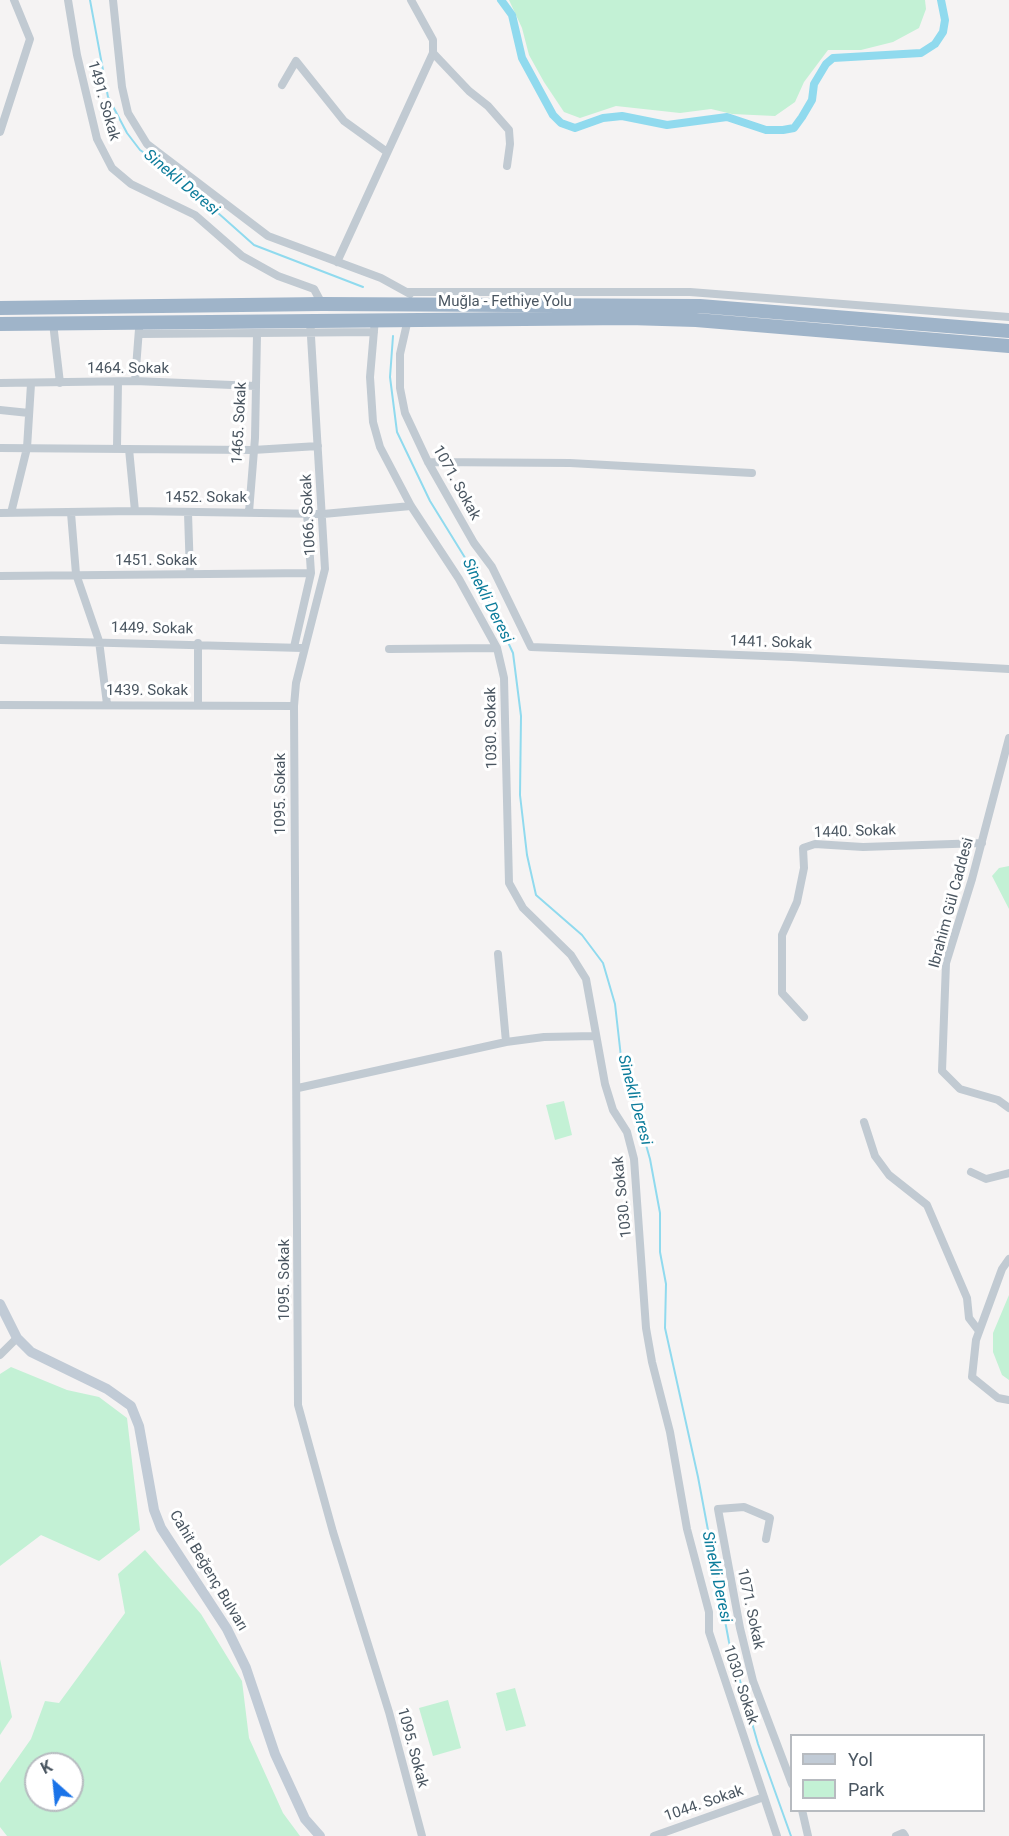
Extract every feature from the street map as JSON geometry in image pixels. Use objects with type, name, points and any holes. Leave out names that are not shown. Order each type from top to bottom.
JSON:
[{"type":"highway","name":"Muğla - Fethiye Yolu","points":[[0,308],[426,304],[579,297],[1009,331]]},
{"type":"highway","name":"Muğla - Fethiye Yolu","points":[[0,324],[53,323],[140,329],[374,325],[408,319],[696,320],[1009,346]]},
{"type":"main road","name":"Cahit Beğenç Bulvarı","points":[[0,1304],[17,1338],[31,1352],[107,1389],[131,1406],[139,1426],[154,1510],[161,1528],[232,1639],[246,1668],[275,1754],[304,1819],[320,1836]]},
{"type":"street","points":[[0,132],[30,39],[14,0]]},
{"type":"street","name":"1491. Sokak","points":[[68,0],[77,56],[97,139],[112,168],[131,184],[195,215],[242,256],[278,276],[314,289],[322,304]]},
{"type":"street","points":[[112,0],[122,87],[128,113],[147,144],[268,236],[381,278],[426,304]]},
{"type":"street","points":[[337,262],[434,53],[433,40],[411,0]]},
{"type":"street","points":[[434,53],[509,130],[507,165]]},
{"type":"street","points":[[282,85],[296,61],[344,121],[387,152]]},
{"type":"street","points":[[407,292],[579,297],[690,292],[1009,316]]},
{"type":"street","name":"1071. Sokak","points":[[408,319],[400,354],[400,388],[405,413],[428,462],[474,543],[492,567],[531,647]]},
{"type":"street","points":[[53,323],[60,383]]},
{"type":"street","name":"1030. Sokak","points":[[374,325],[370,377],[373,422],[380,447],[411,506],[459,579],[497,648],[504,678],[509,883],[523,909],[571,955],[586,979],[595,1036],[613,1110],[627,1132],[634,1159],[646,1328],[670,1432],[687,1528],[709,1612],[709,1632],[777,1836]]},
{"type":"street","points":[[135,381],[140,329],[257,335],[310,326]]},
{"type":"street","name":"1066. Sokak","points":[[294,706],[299,647],[325,569],[310,326]]},
{"type":"street","name":"1465. Sokak","points":[[249,512],[257,335]]},
{"type":"street","name":"1464. Sokak","points":[[0,384],[135,381],[256,386]]},
{"type":"street","points":[[117,447],[118,382]]},
{"type":"street","points":[[11,513],[27,448],[31,384]]},
{"type":"street","points":[[0,410],[29,412]]},
{"type":"street","points":[[0,448],[117,447],[253,450],[318,446]]},
{"type":"street","points":[[129,449],[135,511]]},
{"type":"street","points":[[428,462],[570,463],[752,473]]},
{"type":"street","name":"1452. Sokak","points":[[0,513],[135,511],[323,514],[411,506]]},
{"type":"street","points":[[71,513],[76,574],[99,641],[107,704]]},
{"type":"street","points":[[188,513],[190,574]]},
{"type":"street","points":[[299,647],[311,573],[307,513]]},
{"type":"street","name":"1451. Sokak","points":[[0,576],[311,573]]},
{"type":"street","name":"1449. Sokak","points":[[0,640],[299,647]]},
{"type":"street","points":[[198,643],[198,705]]},
{"type":"street","name":"1441. Sokak","points":[[531,647],[791,657],[1009,669]]},
{"type":"street","points":[[389,649],[497,648]]},
{"type":"street","name":"1439. Sokak","points":[[0,705],[294,706]]},
{"type":"street","name":"1095. Sokak","points":[[294,706],[298,1088],[298,1405],[333,1532],[389,1712],[422,1836]]},
{"type":"street","name":"Ibrahim Gül Caddesi","points":[[1009,738],[946,963],[942,1071],[960,1089],[998,1100],[1009,1108]]},
{"type":"street","name":"1440. Sokak","points":[[804,1017],[782,993],[782,935],[797,902],[804,868],[803,848],[815,844],[863,847],[981,843]]},
{"type":"street","points":[[498,954],[506,1042]]},
{"type":"street","points":[[298,1088],[506,1042],[544,1037],[595,1036]]},
{"type":"street","points":[[864,1122],[875,1156],[889,1175],[927,1205],[967,1298],[969,1318],[979,1331]]},
{"type":"street","points":[[971,1172],[986,1179],[1009,1173]]},
{"type":"street","points":[[1009,1259],[1002,1269],[979,1331],[972,1377],[998,1398],[1009,1400]]},
{"type":"street","points":[[0,1355],[17,1338]]},
{"type":"street","name":"1071. Sokak","points":[[766,1539],[770,1518],[744,1507],[718,1509],[735,1606],[753,1681],[790,1776]]},
{"type":"street","name":"1044. Sokak","points":[[654,1836],[764,1797]]},
{"type":"street","points":[[802,1812],[808,1836]]},
{"type":"green space","points":[[509,0],[925,0],[926,9],[919,28],[893,42],[861,50],[828,50],[804,82],[795,102],[775,116],[732,114],[711,109],[680,113],[616,106],[580,118],[564,112],[544,82],[529,55],[522,28]]},
{"type":"green space","points":[[1009,866],[1009,909],[992,876],[999,868]]},
{"type":"green space","points":[[564,1101],[572,1135],[555,1140],[546,1105]]},
{"type":"green space","points":[[1009,1295],[1009,1380],[1002,1375],[993,1352],[993,1333]]},
{"type":"green space","points":[[11,1367],[67,1390],[99,1397],[127,1418],[140,1530],[99,1561],[41,1535],[0,1566],[0,1374]]},
{"type":"green space","points":[[145,1550],[201,1614],[242,1681],[249,1738],[283,1813],[300,1836],[7,1836],[0,1827],[0,1783],[31,1739],[45,1701],[59,1703],[125,1613],[118,1574]]},
{"type":"green space","points":[[0,1659],[12,1717],[0,1735]]},
{"type":"green space","points":[[515,1688],[526,1726],[506,1731],[496,1693]]},
{"type":"green space","points":[[448,1700],[461,1748],[433,1756],[419,1708]]},
{"type":"waterway","name":"Sinekli Deresi","points":[[90,0],[108,97],[127,133],[140,150],[172,172],[254,245],[363,287]]},
{"type":"waterway","points":[[501,0],[512,15],[522,58],[553,115],[561,123],[575,128],[603,118],[622,116],[667,125],[727,117],[766,130],[794,128],[812,100],[814,84],[826,64],[833,58],[921,53],[935,44],[943,32],[945,20],[941,0]]},
{"type":"waterway","name":"Sinekli Deresi","points":[[393,336],[390,377],[397,432],[430,501],[480,582],[513,653],[521,716],[520,795],[527,855],[536,895],[582,935],[603,963],[615,1004],[621,1057],[650,1159],[660,1213],[660,1252],[666,1284],[665,1328],[698,1477],[729,1642],[758,1744],[791,1836]]}]
